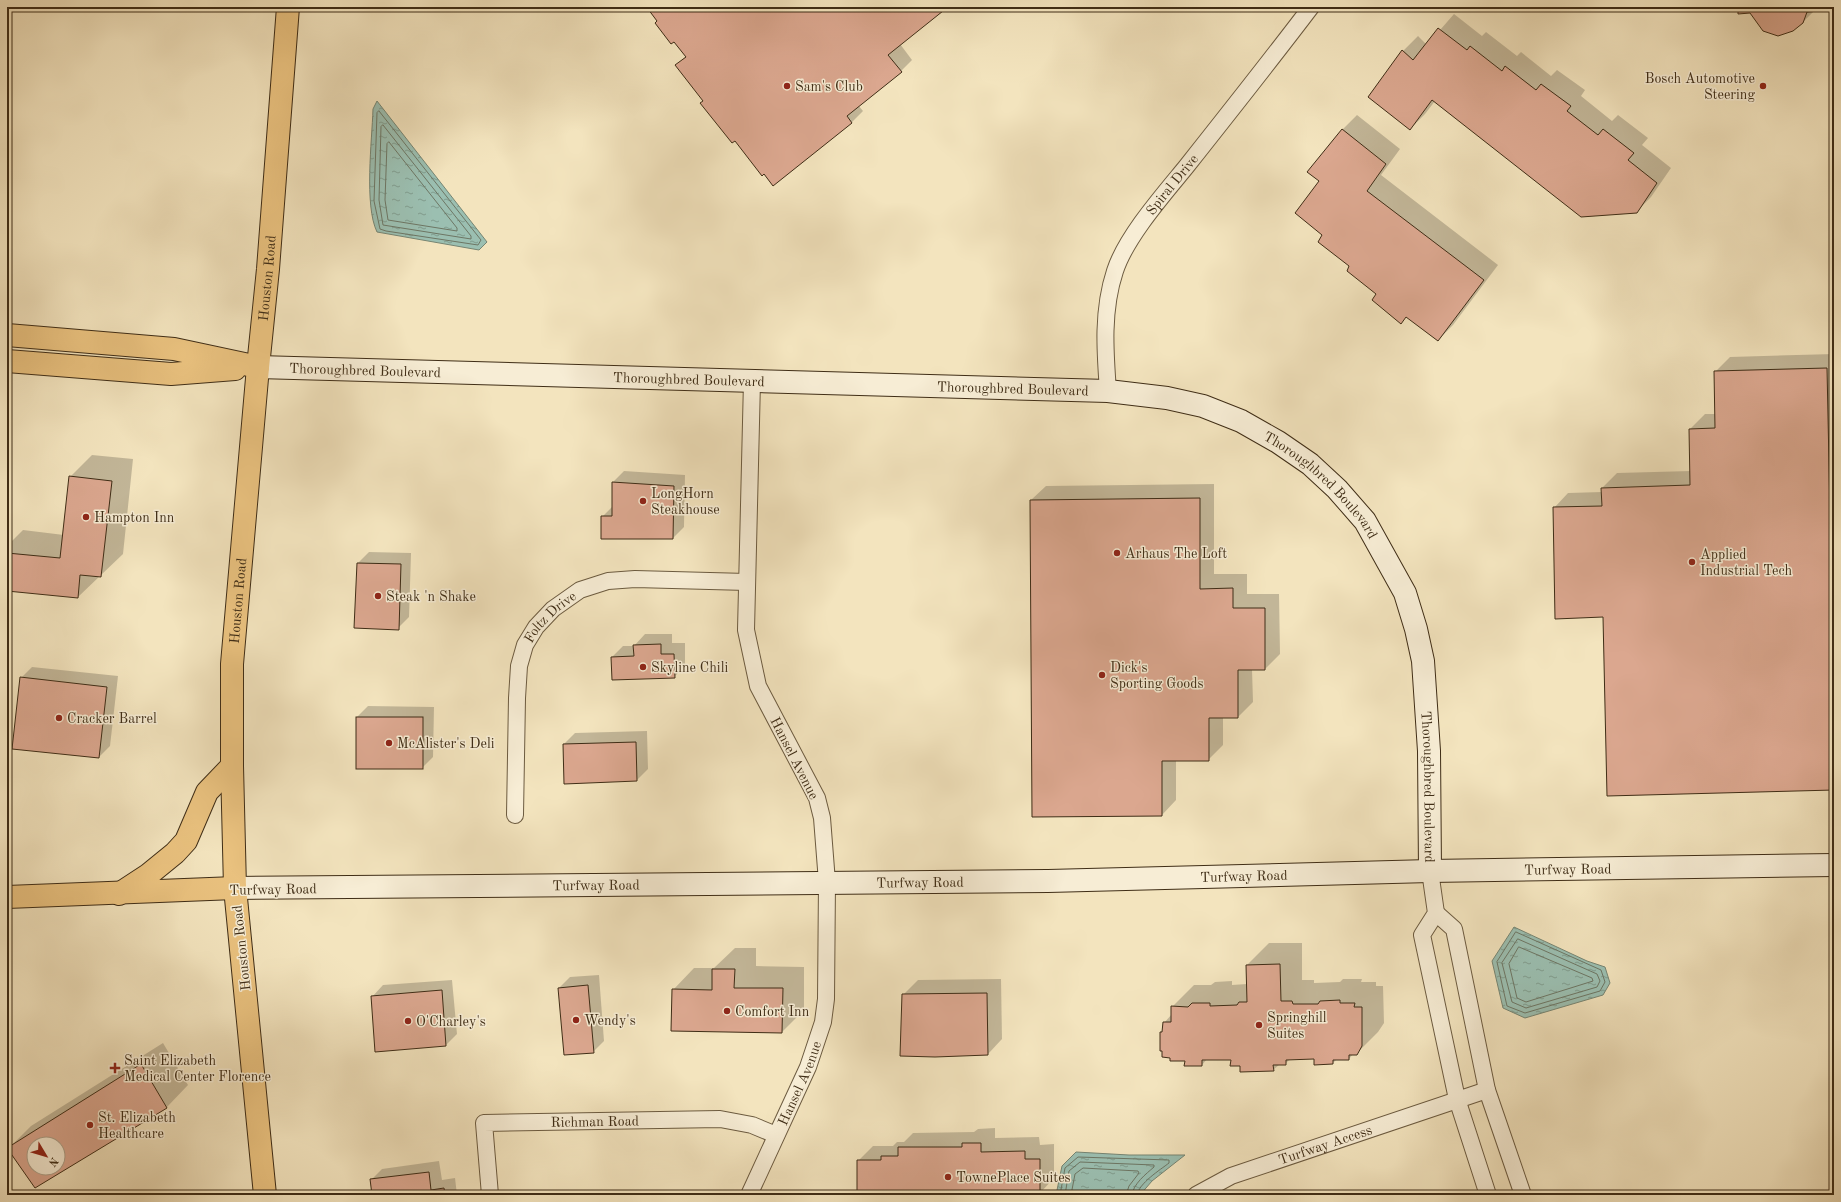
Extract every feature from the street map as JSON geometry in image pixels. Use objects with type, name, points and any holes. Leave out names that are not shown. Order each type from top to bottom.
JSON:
[{"type":"main road","name":"Houston Road","points":[[265,1195],[235,888],[232,766],[232,664],[268,268],[288,7]]},
{"type":"main road","points":[[7,335],[174,349],[258,367]]},
{"type":"main road","points":[[7,361],[171,374],[258,367]]},
{"type":"main road","name":"Thoroughbred Boulevard","points":[[258,367],[1108,391],[1167,398],[1203,406],[1241,421],[1278,442],[1310,464],[1337,489],[1365,521],[1405,593],[1416,629],[1423,661],[1429,751],[1430,871]]},
{"type":"main road","points":[[119,894],[148,875],[175,853],[186,841],[207,792],[232,766]]},
{"type":"main road","name":"Turfway Road","points":[[7,897],[119,894],[235,888],[1048,881],[1430,871],[1834,865]]},
{"type":"street","name":"Spiral Drive","points":[[1108,391],[1106,350],[1107,306],[1115,269],[1123,252],[1150,212],[1311,7]]},
{"type":"street","name":"Hansel Avenue","points":[[749,1195],[808,1067],[823,1022],[826,984],[827,882],[822,818],[818,798],[758,686],[746,630],[752,381]]},
{"type":"street","name":"Foltz Drive","points":[[515,815],[519,666],[525,645],[536,627],[553,609],[580,590],[608,581],[635,579],[747,582]]},
{"type":"street","points":[[1430,871],[1436,913],[1454,929],[1487,1090],[1523,1195]]},
{"type":"street","points":[[1436,913],[1422,935],[1457,1099],[1488,1195]]},
{"type":"street","name":"Turfway Access","points":[[1196,1195],[1231,1176],[1487,1090]]},
{"type":"street","name":"Richman Road","points":[[490,1195],[484,1123],[720,1119],[752,1125],[776,1135]]},
{"type":"water","points":[[377,101],[487,242],[479,250],[377,232],[371,206],[370,172],[373,109]]},
{"type":"water","points":[[1514,927],[1587,961],[1605,967],[1610,983],[1603,995],[1525,1018],[1503,1008],[1492,961]]},
{"type":"water","points":[[1076,1152],[1129,1155],[1185,1155],[1152,1181],[1140,1195],[1056,1195],[1062,1166]]},
{"type":"building","name":"Sam's Club","points":[[643,7],[948,7],[888,55],[902,72],[847,116],[852,123],[773,186],[764,174],[762,176],[735,141],[732,143],[700,103],[703,101],[675,65],[686,57],[674,42],[671,44],[655,23],[657,21],[648,9],[645,11]]},
{"type":"building","points":[[1738,7],[1820,7],[1820,11],[1807,12],[1803,23],[1793,31],[1778,36],[1763,31],[1750,13],[1738,14]]},
{"type":"building","points":[[1438,28],[1467,50],[1470,46],[1502,71],[1505,66],[1536,90],[1541,84],[1571,106],[1567,111],[1598,135],[1603,129],[1634,153],[1628,160],[1657,183],[1637,213],[1581,217],[1432,100],[1410,130],[1368,97],[1402,50],[1413,60]]},
{"type":"building","points":[[1342,129],[1386,164],[1367,191],[1484,280],[1438,341],[1406,317],[1401,324],[1372,300],[1376,294],[1347,271],[1349,266],[1318,242],[1322,235],[1295,213],[1319,181],[1307,172]]},
{"type":"building","name":"Applied Industrial Tech","points":[[1827,368],[1834,706],[1834,790],[1607,796],[1603,617],[1555,619],[1553,507],[1602,506],[1601,488],[1690,485],[1689,429],[1715,428],[1714,371]]},
{"type":"building","name":"Hampton Inn","points":[[69,476],[112,481],[101,577],[80,575],[78,598],[7,591],[7,553],[60,558]]},
{"type":"building","name":"LongHorn Steakhouse","points":[[612,482],[674,486],[673,539],[601,539],[601,516],[612,516]]},
{"type":"building","points":[[1200,498],[1200,589],[1233,588],[1233,608],[1265,608],[1265,670],[1238,670],[1238,718],[1209,718],[1209,761],[1162,761],[1162,816],[1032,817],[1030,500]]},
{"type":"building","name":"Steak 'n Shake","points":[[357,563],[401,564],[399,630],[354,628]]},
{"type":"building","name":"Skyline Chili","points":[[661,644],[661,654],[674,654],[675,678],[612,680],[611,657],[634,656],[633,645]]},
{"type":"building","name":"Cracker Barrel","points":[[20,677],[107,687],[99,758],[12,749]]},
{"type":"building","name":"McAlister's Deli","points":[[356,717],[423,717],[423,769],[356,769]]},
{"type":"building","points":[[636,742],[637,781],[564,784],[563,744]]},
{"type":"building","points":[[1280,964],[1281,1001],[1292,1001],[1293,1004],[1318,1004],[1320,1001],[1340,1000],[1340,1003],[1355,1003],[1354,1007],[1362,1007],[1362,1046],[1357,1055],[1349,1055],[1349,1060],[1333,1060],[1333,1064],[1314,1065],[1314,1059],[1286,1060],[1286,1065],[1273,1065],[1274,1071],[1240,1072],[1240,1066],[1230,1066],[1231,1060],[1202,1060],[1202,1066],[1184,1066],[1185,1061],[1170,1061],[1170,1058],[1162,1057],[1162,1051],[1160,1051],[1160,1032],[1162,1032],[1163,1022],[1171,1022],[1171,1006],[1188,1007],[1192,1003],[1210,1003],[1210,1006],[1237,1005],[1239,1002],[1247,1002],[1246,965]]},
{"type":"building","name":"Comfort Inn","points":[[712,969],[735,969],[734,988],[783,988],[782,1033],[671,1031],[672,989],[712,990]]},
{"type":"building","name":"Wendy's","points":[[588,985],[594,1053],[564,1055],[558,988]]},
{"type":"building","name":"O'Charley's","points":[[442,990],[446,1046],[375,1052],[371,996]]},
{"type":"building","points":[[987,993],[988,1055],[935,1057],[900,1056],[902,994]]},
{"type":"building","points":[[141,1064],[167,1108],[66,1169],[66,1136],[26,1136]]},
{"type":"building","points":[[26,1136],[26,1175],[7,1148]]},
{"type":"building","name":"TownePlace Suites","points":[[962,1143],[981,1143],[981,1152],[1025,1151],[1025,1159],[1040,1159],[1040,1194],[857,1195],[857,1160],[881,1160],[881,1156],[898,1156],[898,1147],[962,1147]]},
{"type":"building","points":[[429,1172],[431,1190],[444,1188],[445,1195],[372,1195],[370,1179]]},
{"type":"building","points":[[27,1176],[55,1176],[35,1188]]},
{"type":"place","name":"Sam's Club","points":[[787,86]]},
{"type":"place","name":"Bosch Automotive Steering","points":[[1763,86]]},
{"type":"place","name":"LongHorn Steakhouse","points":[[643,501]]},
{"type":"place","name":"Hampton Inn","points":[[86,517]]},
{"type":"place","name":"Arhaus The Loft","points":[[1117,553]]},
{"type":"place","name":"Applied Industrial Tech","points":[[1692,562]]},
{"type":"place","name":"Steak 'n Shake","points":[[378,596]]},
{"type":"place","name":"Skyline Chili","points":[[643,667]]},
{"type":"place","name":"Dick's Sporting Goods","points":[[1102,675]]},
{"type":"place","name":"Cracker Barrel","points":[[59,718]]},
{"type":"place","name":"McAlister's Deli","points":[[389,743]]},
{"type":"place","name":"Comfort Inn","points":[[727,1011]]},
{"type":"place","name":"Wendy's","points":[[576,1020]]},
{"type":"place","name":"O'Charley's","points":[[408,1021]]},
{"type":"place","name":"Springhill Suites","points":[[1259,1025]]},
{"type":"place","name":"Saint Elizabeth Medical Center Florence","points":[[115,1068]]},
{"type":"place","name":"St. Elizabeth Healthcare","points":[[90,1125]]},
{"type":"place","name":"TownePlace Suites","points":[[948,1177]]}]
